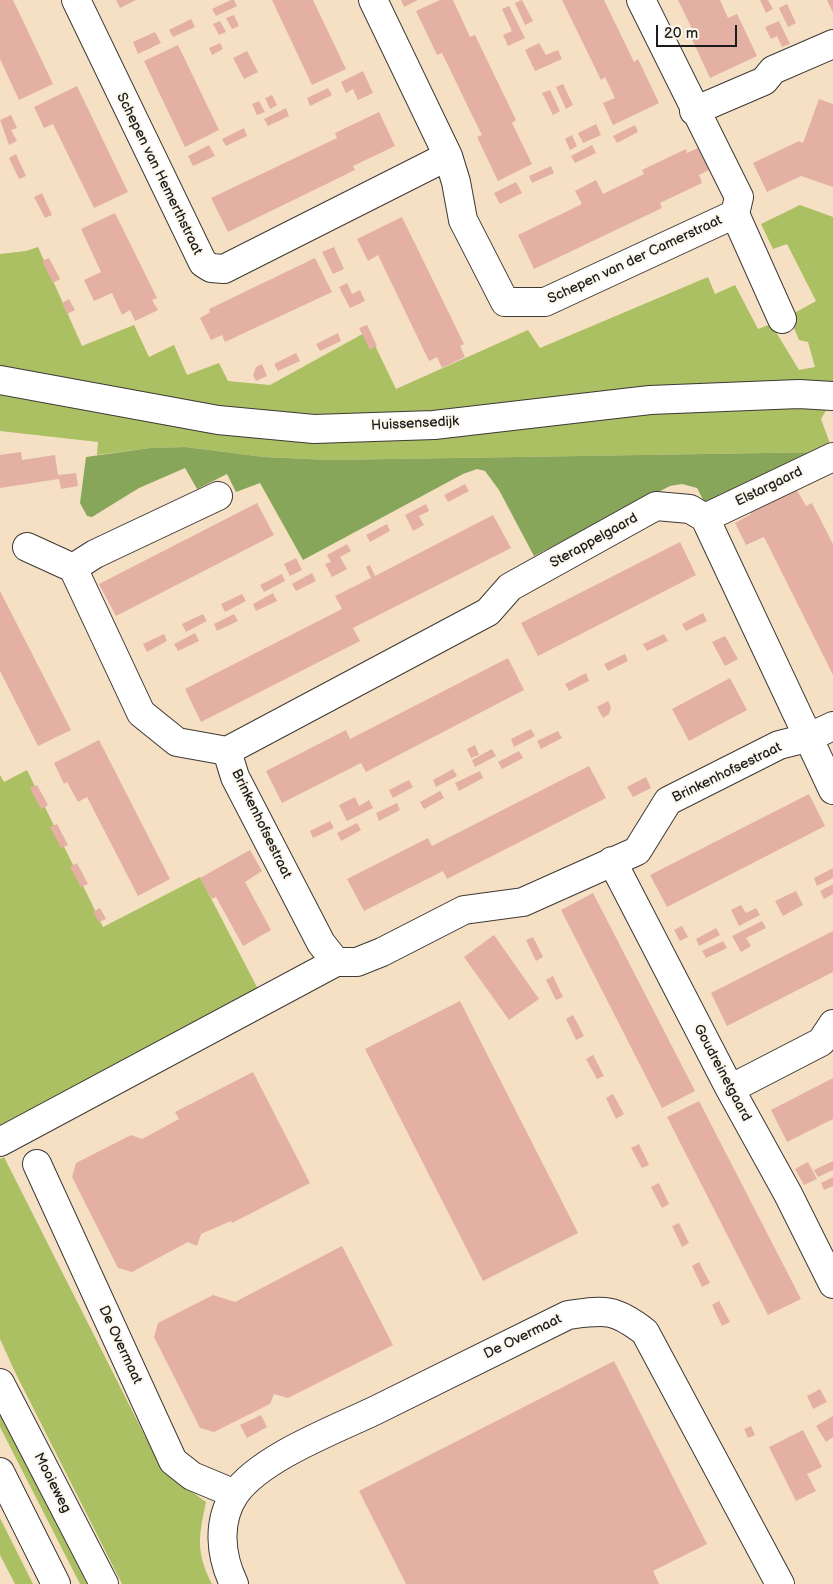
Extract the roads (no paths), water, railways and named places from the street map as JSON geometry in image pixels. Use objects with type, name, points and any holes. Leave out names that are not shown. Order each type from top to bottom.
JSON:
[{"type":"main road","name":"Schepen van Hemerthstraat","points":[[76,0],[203,263],[210,268],[224,269],[448,156]]},
{"type":"main road","name":"Schepen van der Camerstraat","points":[[373,0],[448,156],[464,220],[505,302],[545,302],[735,214]]},
{"type":"main road","name":"Schepen van der Camerstraat","points":[[641,0],[694,111],[739,197],[735,214],[782,319]]},
{"type":"main road","points":[[694,111],[764,81],[773,70],[833,44]]},
{"type":"main road","name":"Huissensedijk","points":[[0,380],[218,420],[314,429],[434,425],[650,400],[799,394],[833,396]]},
{"type":"main road","name":"Elstargaard","points":[[705,518],[833,457]]},
{"type":"main road","points":[[73,568],[95,554],[218,496]]},
{"type":"main road","name":"Sterappelgaard","points":[[227,751],[488,612],[510,587],[656,506],[690,509],[705,518]]},
{"type":"main road","points":[[705,518],[833,790]]},
{"type":"main road","points":[[27,548],[73,568],[142,712],[177,742],[227,751]]},
{"type":"main road","points":[[807,738],[833,726]]},
{"type":"main road","name":"Brinkenhofsestraat","points":[[0,1142],[336,962],[357,962],[464,910],[523,902],[637,850],[668,801],[778,745],[807,738]]},
{"type":"main road","name":"Brinkenhofsestraat","points":[[227,751],[239,786],[321,943],[336,962]]},
{"type":"main road","name":"Goudreinetgaard","points":[[612,861],[730,1089],[788,1194],[833,1284]]},
{"type":"main road","points":[[730,1089],[821,1042],[833,1024]]},
{"type":"main road","name":"De Overmaat","points":[[37,1164],[173,1461],[192,1476],[235,1494]]},
{"type":"main road","name":"De Overmaat","points":[[234,1584],[228,1572],[221,1535],[226,1512],[235,1494],[252,1475],[298,1448],[568,1315],[602,1310],[624,1316],[645,1332],[780,1584]]},
{"type":"main road","name":"Mooieweg","points":[[0,1383],[104,1584]]},
{"type":"main road","points":[[0,1472],[56,1584]]}]
